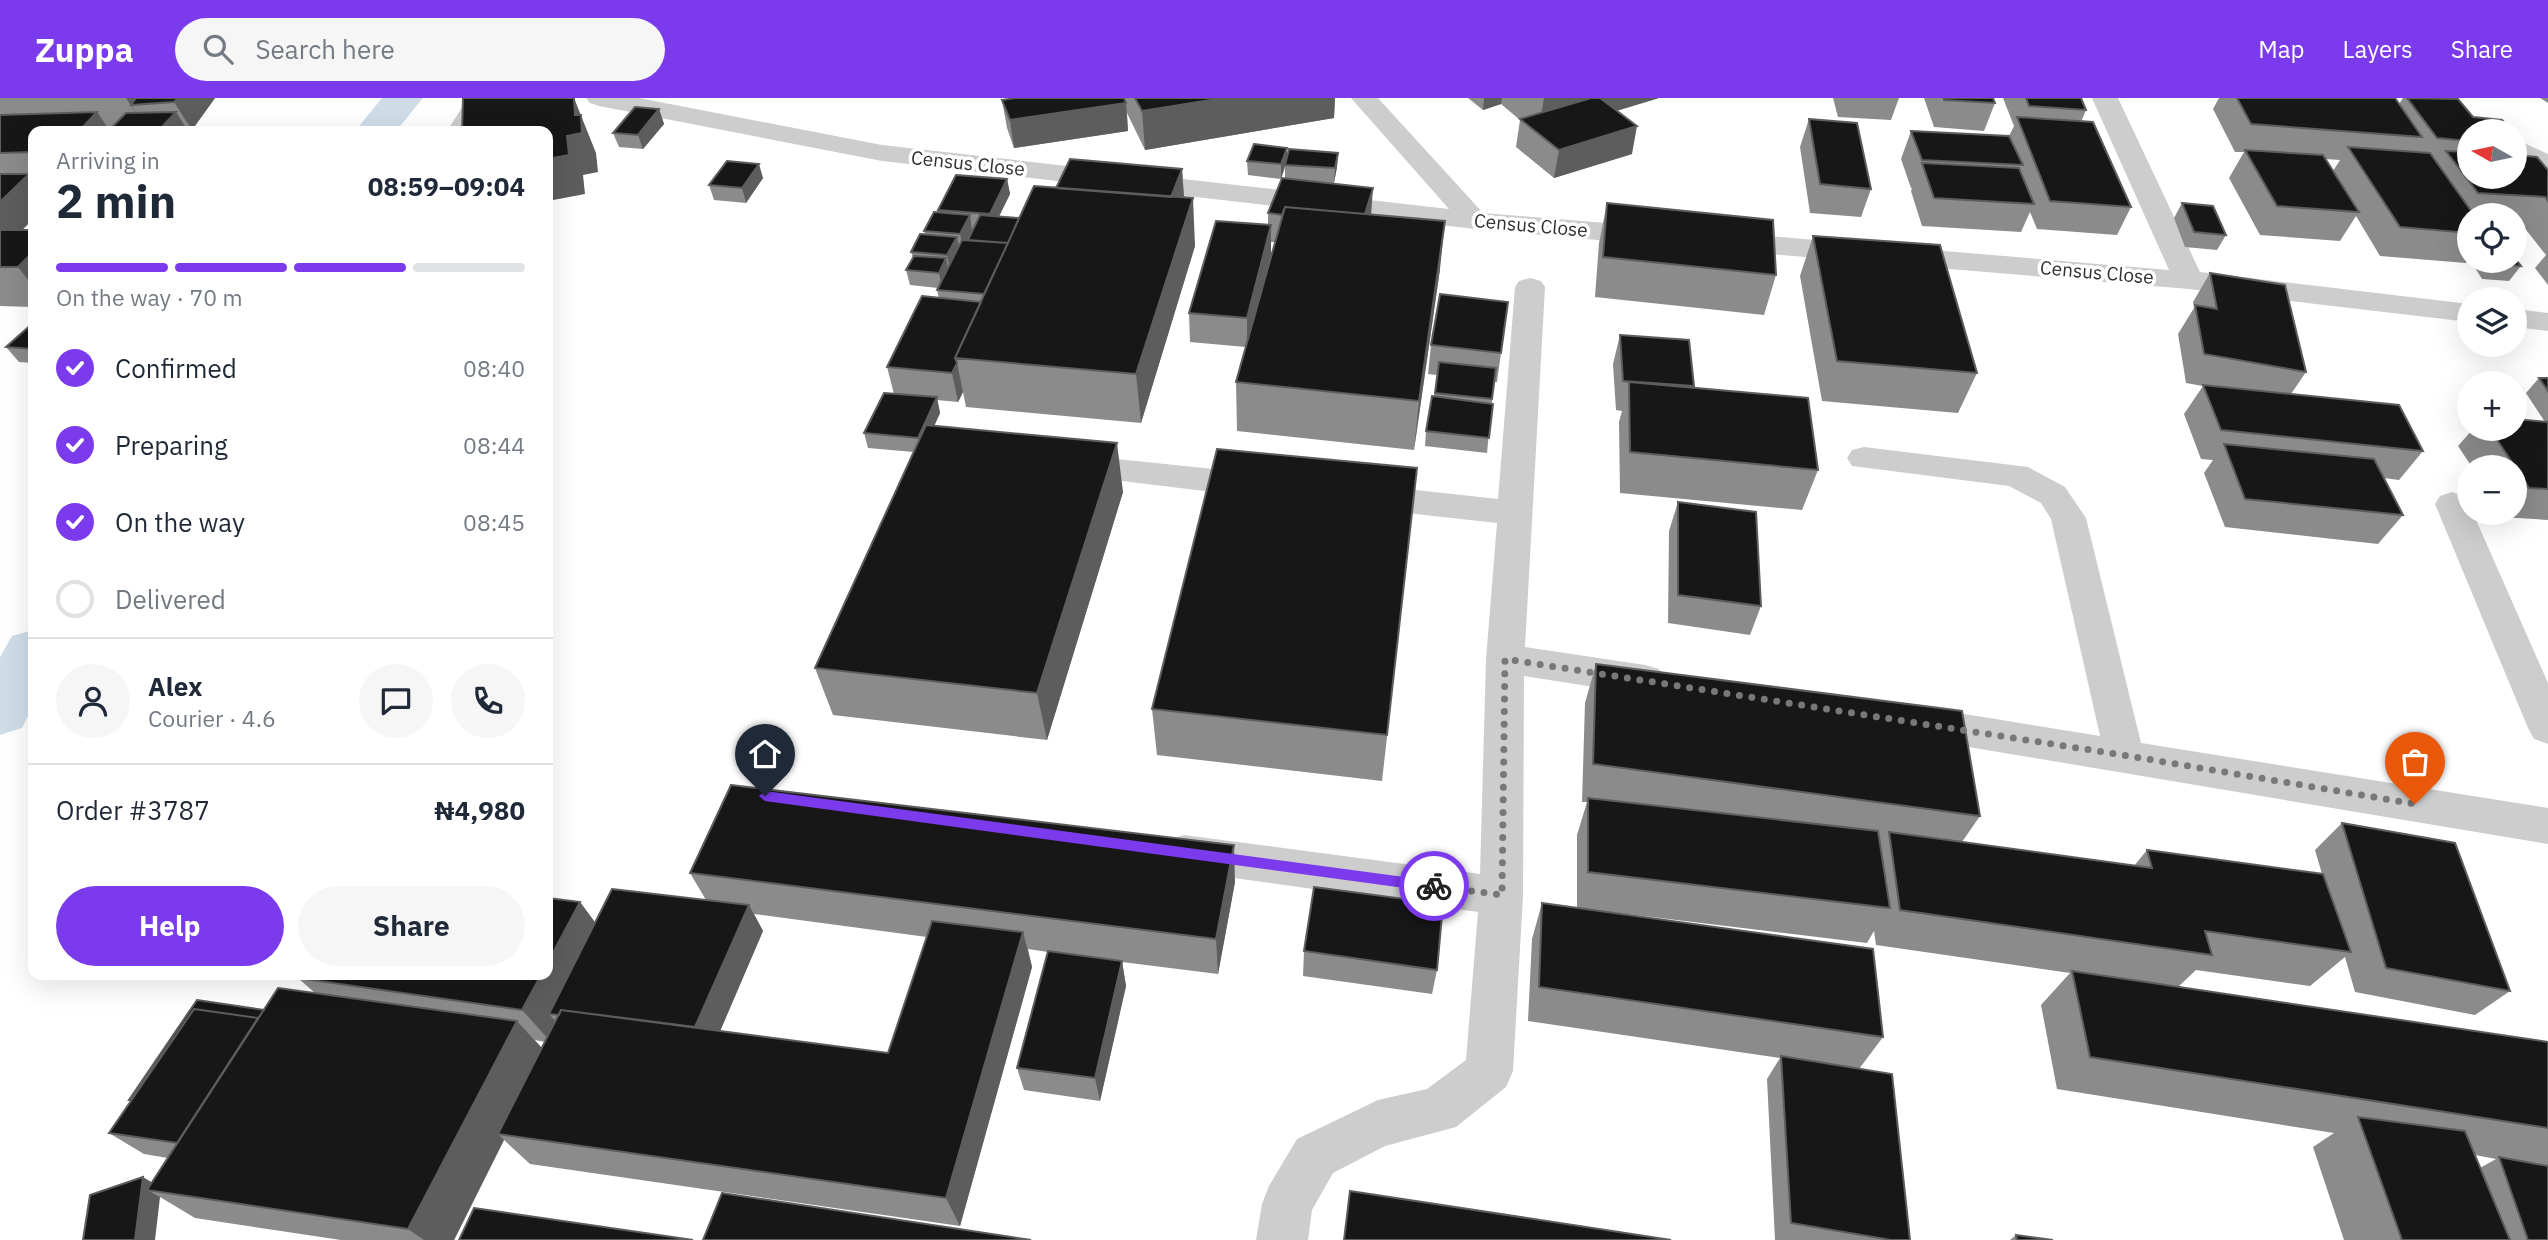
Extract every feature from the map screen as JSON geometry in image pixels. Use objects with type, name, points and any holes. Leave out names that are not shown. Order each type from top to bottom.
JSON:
[{"type":"street","points":[[462,126],[481,98]]},
{"type":"street","name":"Census Close","points":[[599,98],[714,110],[882,153],[1475,221],[2189,280],[2457,312]]},
{"type":"street","points":[[1364,98],[1475,221]]},
{"type":"street","points":[[2105,98],[2189,280]]},
{"type":"street","points":[[2527,154],[2548,165]]},
{"type":"street","points":[[1282,1240],[1287,1204],[1315,1156],[1378,1124],[1439,1110],[1489,1072],[1502,895],[1505,659],[1530,287]]},
{"type":"street","points":[[2527,319],[2548,322]]},
{"type":"street","points":[[1864,458],[2016,475],[2053,495],[2068,518],[2123,755]]},
{"type":"street","points":[[1035,462],[1515,513]]},
{"type":"street","points":[[2452,504],[2548,729]]},
{"type":"street","points":[[1505,659],[1684,686]]},
{"type":"street","points":[[1876,716],[2548,826]]},
{"type":"street","points":[[1147,848],[1502,895]]},
{"type":"building","points":[[136,98],[178,98],[174,102],[131,105]]},
{"type":"building","points":[[463,98],[574,98],[575,115],[581,115],[582,133],[567,136],[569,155],[553,158],[553,126],[462,126]]},
{"type":"building","points":[[1124,98],[1126,103],[1010,120],[1002,100]]},
{"type":"building","points":[[1135,98],[1223,98],[1142,111]]},
{"type":"building","points":[[1591,98],[1600,98],[1637,126],[1559,150],[1520,119]]},
{"type":"building","points":[[1993,98],[1995,103],[1944,100]]},
{"type":"building","points":[[2026,98],[2081,98],[2086,110],[2029,106]]},
{"type":"building","points":[[2237,98],[2395,98],[2422,137],[2251,124]]},
{"type":"building","points":[[2407,98],[2458,99],[2473,117],[2492,119],[2457,119],[2457,140],[2437,138]]},
{"type":"building","points":[[635,107],[659,109],[638,135],[613,133]]},
{"type":"building","points":[[97,112],[84,126],[28,126],[28,152],[0,153],[0,115]]},
{"type":"building","points":[[176,112],[163,126],[113,126],[126,113]]},
{"type":"building","points":[[2017,117],[2093,122],[2131,207],[2050,201]]},
{"type":"building","points":[[1809,119],[1857,123],[1871,189],[1820,184]]},
{"type":"building","points":[[1911,131],[2009,136],[2023,165],[1922,160]]},
{"type":"building","points":[[1254,144],[1287,148],[1281,164],[1247,161]]},
{"type":"building","points":[[2348,147],[2430,153],[2465,203],[2457,203],[2457,232],[2400,227]]},
{"type":"building","points":[[1289,149],[1338,153],[1335,168],[1285,165]]},
{"type":"building","points":[[2245,150],[2323,155],[2359,212],[2277,206]]},
{"type":"building","points":[[2446,151],[2457,151],[2457,165]]},
{"type":"building","points":[[2527,156],[2537,157],[2548,170],[2548,201],[2545,197],[2478,193],[2475,189],[2527,189]]},
{"type":"building","points":[[1070,159],[1182,169],[1171,197],[1056,188]]},
{"type":"building","points":[[727,161],[759,164],[742,188],[709,185]]},
{"type":"building","points":[[1922,163],[2019,168],[2034,204],[1934,198]]},
{"type":"building","points":[[0,174],[28,174],[28,175],[0,202]]},
{"type":"building","points":[[956,175],[1007,179],[990,214],[938,210]]},
{"type":"building","points":[[1282,178],[1373,188],[1365,214],[1285,207],[1282,215],[1268,213]]},
{"type":"building","points":[[1034,186],[1193,198],[1136,374],[955,358]]},
{"type":"building","points":[[1607,203],[1773,220],[1776,275],[1603,257]]},
{"type":"building","points":[[2182,203],[2213,206],[2226,235],[2194,232]]},
{"type":"building","points":[[1285,207],[1445,221],[1419,401],[1236,382]]},
{"type":"building","points":[[934,212],[970,215],[960,234],[924,231]]},
{"type":"building","points":[[980,215],[1019,218],[1008,243],[968,240]]},
{"type":"building","points":[[1216,221],[1271,225],[1247,318],[1189,313]]},
{"type":"building","points":[[0,230],[28,230],[28,257],[18,267],[0,267]]},
{"type":"building","points":[[920,234],[957,237],[947,255],[911,252]]},
{"type":"building","points":[[1813,236],[1940,245],[1977,373],[1837,361]]},
{"type":"building","points":[[962,240],[1008,243],[984,294],[937,290]]},
{"type":"building","points":[[914,256],[946,258],[939,273],[906,270]]},
{"type":"building","points":[[2210,273],[2285,285],[2306,372],[2204,354],[2195,305],[2217,309]]},
{"type":"building","points":[[1440,294],[1508,302],[1501,353],[1431,345]]},
{"type":"building","points":[[922,296],[981,302],[955,358],[957,363],[952,373],[887,367]]},
{"type":"building","points":[[28,327],[28,349],[6,347]]},
{"type":"building","points":[[1620,335],[1689,340],[1694,386],[1623,381]]},
{"type":"building","points":[[1439,362],[1496,368],[1492,399],[1435,393]]},
{"type":"building","points":[[2539,378],[2548,378],[2548,391]]},
{"type":"building","points":[[1629,382],[1808,398],[1818,470],[1630,452]]},
{"type":"building","points":[[2203,385],[2399,405],[2423,451],[2221,430]]},
{"type":"building","points":[[884,393],[937,397],[918,438],[864,433]]},
{"type":"building","points":[[1432,396],[1493,404],[1489,438],[1426,431]]},
{"type":"building","points":[[2527,420],[2548,422],[2548,489],[2529,488],[2527,485],[2527,455],[2507,455],[2498,441],[2527,441]]},
{"type":"building","points":[[926,425],[1117,443],[1037,693],[815,668]]},
{"type":"building","points":[[2224,444],[2374,459],[2403,515],[2245,499]]},
{"type":"building","points":[[1217,449],[1417,468],[1387,735],[1152,709]]},
{"type":"building","points":[[1678,502],[1756,512],[1761,606],[1678,595]]},
{"type":"building","points":[[1596,664],[1962,711],[1980,816],[1593,764]]},
{"type":"building","points":[[731,785],[1234,845],[1216,939],[690,873]]},
{"type":"building","points":[[1588,798],[1878,831],[1890,908],[1588,872]]},
{"type":"building","points":[[2342,823],[2455,843],[2510,991],[2386,968]]},
{"type":"building","points":[[1889,832],[2152,868],[2147,850],[2323,874],[2351,952],[2205,931],[2212,955],[1900,910]]},
{"type":"building","points":[[1314,887],[1443,904],[1437,970],[1304,951]]},
{"type":"building","points":[[612,889],[749,905],[695,1027],[561,1010],[559,1015],[549,1014]]},
{"type":"building","points":[[553,899],[580,902],[553,953]]},
{"type":"building","points":[[1542,903],[1873,949],[1883,1037],[1539,987]]},
{"type":"building","points":[[932,921],[1023,932],[946,1198],[498,1134],[561,1010],[888,1053]]},
{"type":"building","points":[[1048,951],[1122,961],[1095,1078],[1017,1068]]},
{"type":"building","points":[[2072,971],[2548,1042],[2548,1128],[2090,1057]]},
{"type":"building","points":[[312,980],[538,980],[522,1010]]},
{"type":"building","points":[[278,988],[517,1021],[408,1229],[147,1190]]},
{"type":"building","points":[[197,1000],[264,1010],[258,1018],[194,1009],[129,1100]]},
{"type":"building","points":[[194,1009],[258,1018],[177,1143],[109,1133]]},
{"type":"building","points":[[1781,1056],[1892,1074],[1910,1240],[1891,1240],[1791,1223]]},
{"type":"building","points":[[2358,1117],[2465,1131],[2510,1240],[2402,1240]]},
{"type":"building","points":[[2499,1157],[2548,1166],[2548,1240],[2528,1240]]},
{"type":"building","points":[[143,1177],[135,1240],[83,1240],[90,1195]]},
{"type":"building","points":[[1350,1191],[1671,1240],[1344,1240]]},
{"type":"building","points":[[722,1193],[1031,1240],[703,1240]]},
{"type":"building","points":[[474,1208],[693,1240],[459,1240]]},
{"type":"building","points":[[2016,1235],[2053,1240],[2017,1240]]},
{"type":"waterway","points":[[379,126],[403,98]]},
{"type":"waterway","points":[[0,711],[28,661]]},
{"type":"way so far","points":[[1434,886],[1502,895],[1505,659],[2123,755],[2415,804]]},
{"type":"route","points":[[765,796],[1434,886]]}]
